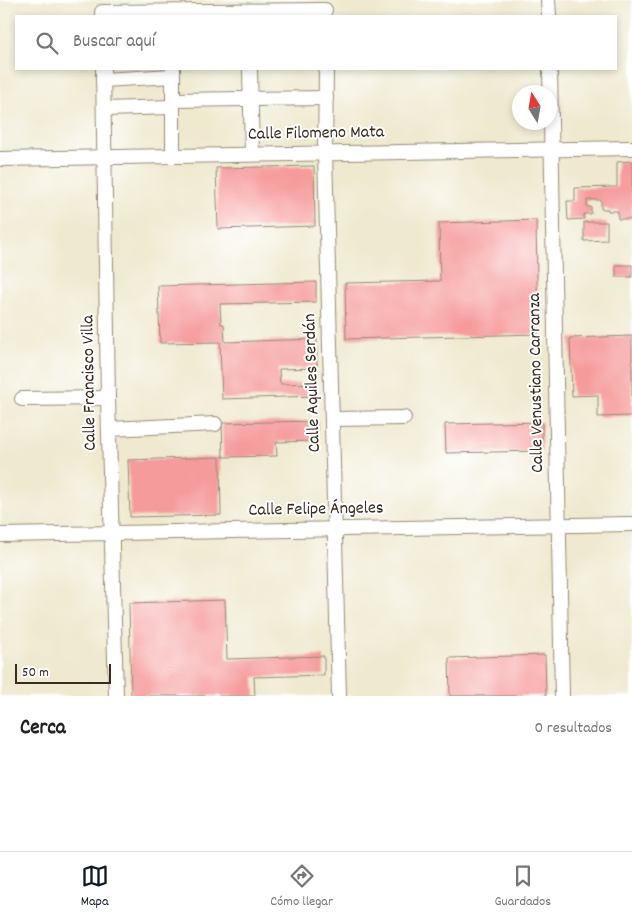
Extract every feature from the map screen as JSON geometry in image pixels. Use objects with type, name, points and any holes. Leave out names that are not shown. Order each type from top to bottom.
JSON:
[{"type":"street","points":[[548,0],[548,15]]},
{"type":"street","points":[[102,9],[173,13],[209,5],[249,13],[325,9]]},
{"type":"street","points":[[250,70],[252,154]]},
{"type":"street","name":"Calle Aquiles Serdán","points":[[326,70],[326,152],[339,696]]},
{"type":"street","name":"Calle Venustiano Carranza","points":[[550,70],[562,696]]},
{"type":"street","points":[[103,74],[173,72],[173,155]]},
{"type":"street","name":"Calle Francisco Villa","points":[[103,74],[108,398],[116,696]]},
{"type":"street","points":[[104,109],[251,98],[326,98]]},
{"type":"street","name":"Calle Filomeno Mata","points":[[0,159],[632,148]]},
{"type":"street","points":[[22,399],[108,398]]},
{"type":"street","points":[[333,419],[404,418]]},
{"type":"street","points":[[110,429],[215,424]]},
{"type":"street","name":"Calle Felipe Ángeles","points":[[0,535],[632,524]]},
{"type":"building","points":[[632,161],[632,219],[618,219],[618,211],[601,209],[601,200],[587,200],[587,207],[591,207],[591,214],[584,214],[584,219],[568,220],[567,201],[575,201],[575,188],[617,187],[617,162]]},
{"type":"building","points":[[314,166],[315,226],[218,229],[216,168]]},
{"type":"building","points":[[536,220],[538,334],[346,339],[345,283],[440,281],[439,223]]},
{"type":"building","points":[[584,222],[607,222],[607,240],[584,241]]},
{"type":"building","points":[[616,265],[632,265],[632,277],[616,277]]},
{"type":"building","points":[[316,282],[316,302],[220,304],[221,324],[224,324],[225,342],[317,339],[317,368],[279,369],[280,384],[316,383],[317,396],[222,399],[220,342],[160,343],[158,286]]},
{"type":"building","points":[[632,336],[632,416],[598,417],[598,395],[572,396],[570,338]]},
{"type":"building","points":[[317,421],[318,441],[276,442],[277,456],[223,457],[222,423]]},
{"type":"building","points":[[542,422],[542,451],[446,453],[445,424]]},
{"type":"building","points":[[220,457],[221,515],[130,517],[128,460]]},
{"type":"building","points":[[225,600],[227,659],[324,656],[324,675],[254,677],[255,696],[131,696],[129,603]]},
{"type":"building","points":[[545,655],[546,696],[450,696],[449,658]]}]
